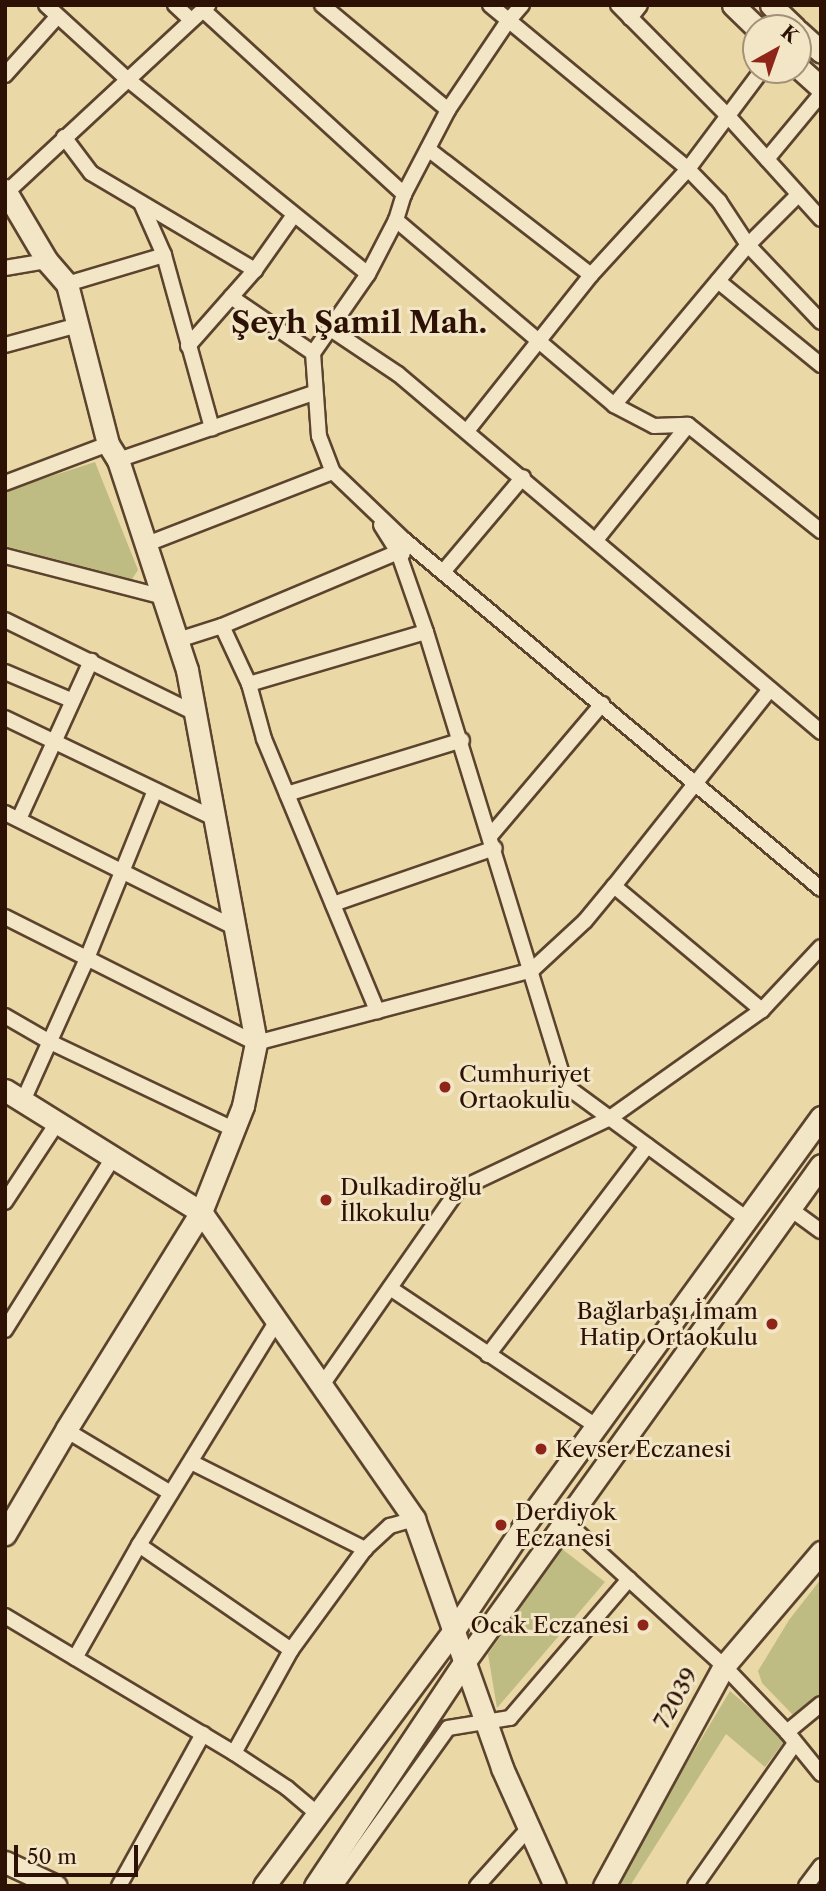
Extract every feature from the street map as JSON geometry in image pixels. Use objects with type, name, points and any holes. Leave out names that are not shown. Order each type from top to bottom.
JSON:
[{"type":"main road","points":[[5,1534],[201,1212],[243,1106],[256,1043],[195,713],[178,639],[113,452],[67,284],[47,261],[6,191]]},
{"type":"main road","points":[[14,1095],[201,1212],[414,1519],[454,1630],[463,1664],[528,1829],[555,1886]]},
{"type":"main road","points":[[264,1886],[454,1630],[596,1426],[821,1117]]},
{"type":"main road","points":[[315,1886],[463,1664],[821,1165]]},
{"type":"main road","name":"72039","points":[[604,1886],[724,1666],[821,1552]]},
{"type":"main road","points":[[5,1862],[43,1883]]},
{"type":"street","points":[[46,5],[127,78],[368,274]]},
{"type":"street","points":[[175,5],[191,20]]},
{"type":"street","points":[[322,5],[448,110]]},
{"type":"street","points":[[490,5],[688,169],[719,201],[748,245],[821,322]]},
{"type":"street","points":[[522,5],[508,21],[448,110],[404,194],[396,220],[368,274],[313,353],[318,436],[333,472],[372,510],[821,889]]},
{"type":"street","points":[[618,5],[727,116],[821,219]]},
{"type":"street","points":[[630,18],[640,5]]},
{"type":"street","points":[[6,191],[206,8],[404,194]]},
{"type":"street","points":[[5,75],[57,17]]},
{"type":"street","points":[[467,431],[540,343],[591,275],[688,169],[751,84]]},
{"type":"street","points":[[767,159],[821,91]]},
{"type":"street","points":[[64,137],[91,173],[255,270]]},
{"type":"street","points":[[428,149],[591,275]]},
{"type":"street","points":[[614,405],[748,245],[798,195]]},
{"type":"street","points":[[141,203],[164,255],[212,428]]},
{"type":"street","points":[[188,346],[255,270],[294,215]]},
{"type":"street","points":[[396,220],[614,405],[654,426],[688,425],[821,531]]},
{"type":"street","points":[[67,284],[164,255]]},
{"type":"street","points":[[5,268],[47,261]]},
{"type":"street","points":[[718,281],[821,365]]},
{"type":"street","points":[[231,297],[313,353]]},
{"type":"street","points":[[5,345],[78,325]]},
{"type":"street","points":[[329,328],[398,374],[523,477],[821,732]]},
{"type":"street","points":[[5,482],[212,428],[314,394]]},
{"type":"street","points":[[596,540],[688,425]]},
{"type":"street","points":[[147,544],[333,472]]},
{"type":"street","points":[[443,572],[523,477]]},
{"type":"street","points":[[372,510],[398,552],[426,632],[462,740],[566,1086],[746,1218]]},
{"type":"street","points":[[178,639],[222,626],[398,552],[443,572]]},
{"type":"street","points":[[5,556],[164,597]]},
{"type":"street","points":[[5,620],[195,713]]},
{"type":"street","points":[[222,626],[249,684],[264,739],[377,1011]]},
{"type":"street","points":[[249,684],[426,632]]},
{"type":"street","points":[[19,819],[91,661]]},
{"type":"street","points":[[5,672],[71,700]]},
{"type":"street","points":[[5,917],[86,961],[256,1043],[532,970],[585,921],[770,689]]},
{"type":"street","points":[[333,904],[493,842],[602,704]]},
{"type":"street","points":[[5,718],[214,818]]},
{"type":"street","points":[[287,794],[462,740]]},
{"type":"street","points":[[14,1095],[50,1042],[155,790]]},
{"type":"street","points":[[5,813],[234,927]]},
{"type":"street","points":[[614,886],[762,1010]]},
{"type":"street","points":[[322,1385],[458,1190],[610,1118],[762,1010],[821,947]]},
{"type":"street","points":[[5,1016],[50,1042],[233,1129]]},
{"type":"street","points":[[5,1202],[57,1123]]},
{"type":"street","points":[[488,1355],[648,1146]]},
{"type":"street","points":[[5,1330],[113,1158]]},
{"type":"street","points":[[789,1208],[821,1231]]},
{"type":"street","points":[[390,1288],[596,1426]]},
{"type":"street","points":[[75,1658],[139,1545],[276,1322]]},
{"type":"street","points":[[66,1430],[171,1493]]},
{"type":"street","points":[[191,1462],[365,1549]]},
{"type":"street","points":[[233,1753],[291,1650],[365,1549],[390,1526],[414,1519]]},
{"type":"street","points":[[565,1521],[724,1666],[791,1737],[821,1774]]},
{"type":"street","points":[[139,1545],[291,1650]]},
{"type":"street","points":[[335,1886],[448,1728],[510,1718],[629,1579]]},
{"type":"street","points":[[5,1616],[287,1787],[319,1815]]},
{"type":"street","points":[[695,1886],[791,1737],[821,1704]]},
{"type":"street","points":[[119,1886],[203,1734]]},
{"type":"street","points":[[477,1886],[528,1829]]},
{"type":"street","points":[[806,1886],[821,1866]]},
{"type":"shaded area","points":[[95,462],[138,570],[132,579],[5,546],[5,491]]},
{"type":"shaded area","points":[[562,1549],[605,1582],[497,1708],[488,1654]]},
{"type":"shaded area","points":[[821,1579],[821,1693],[794,1716],[762,1683],[758,1671],[789,1620]]},
{"type":"shaded area","points":[[730,1691],[786,1739],[765,1767],[726,1734],[630,1886],[613,1886]]},
{"type":"place","name":"Cumhuriyet Ortaokulu","points":[[445,1087]]},
{"type":"place","name":"Dulkadiroğlu İlkokulu","points":[[326,1200]]},
{"type":"place","name":"Bağlarbaşı İmam Hatip Ortaokulu","points":[[772,1324]]},
{"type":"place","name":"Kevser Eczanesi","points":[[541,1449]]},
{"type":"place","name":"Derdiyok Eczanesi","points":[[501,1525]]},
{"type":"place","name":"Ocak Eczanesi","points":[[643,1625]]},
{"type":"district","name":"Şeyh Şamil Mah.","points":[[359,323]]}]
